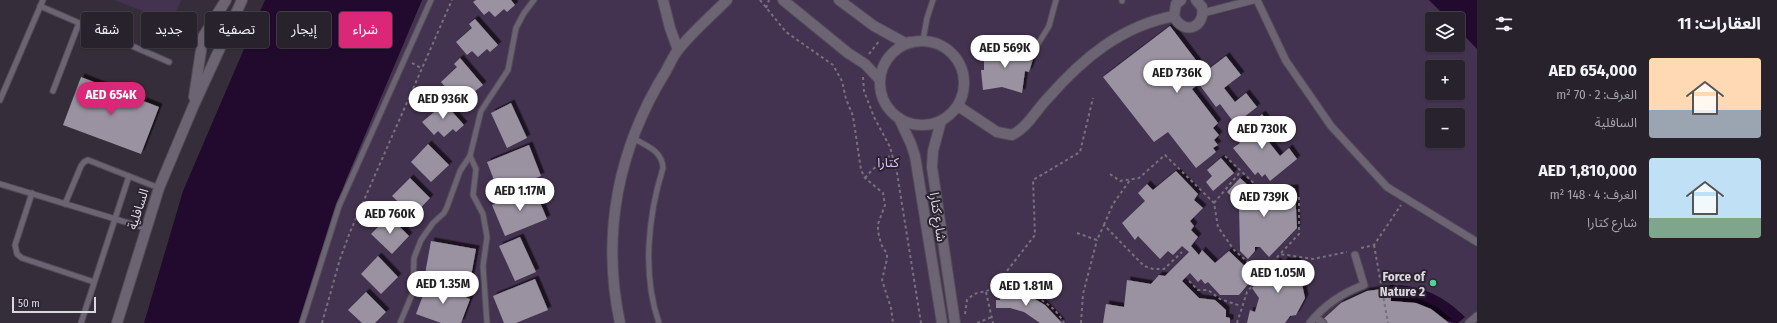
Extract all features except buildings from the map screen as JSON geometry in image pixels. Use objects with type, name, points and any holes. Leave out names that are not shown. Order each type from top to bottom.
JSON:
[{"type":"street","name":"السافلية","points":[[218,12],[226,0]]},
{"type":"street","name":"السافلية","points":[[236,12],[242,0]]},
{"type":"street","points":[[664,0],[670,28],[678,50]]},
{"type":"street","points":[[620,323],[616,300],[612,249],[617,196],[632,138],[646,104],[678,50],[727,0]]},
{"type":"street","points":[[840,0],[874,26],[905,43],[923,40],[934,42],[946,47],[955,56],[961,66],[964,83],[963,95],[958,106],[941,121],[931,124],[920,125],[909,123],[898,118],[890,111],[880,91],[880,80],[883,66],[891,54],[903,45],[912,42]]},
{"type":"street","points":[[1181,0],[1176,4],[1174,16],[1176,21],[1187,28],[1198,24],[1203,13],[1202,7],[1196,0]]},
{"type":"street","points":[[1203,13],[1253,0]]},
{"type":"street","points":[[1257,0],[1286,61],[1331,126],[1388,187],[1477,242]]},
{"type":"street","points":[[786,1],[848,53],[865,64],[880,80]]},
{"type":"street","points":[[958,106],[997,132],[1012,135],[1024,127],[1073,69],[1136,26],[1154,19],[1174,16]]},
{"type":"street","name":"السافلية","points":[[193,107],[203,37],[205,33]]},
{"type":"street","name":"السافلية","points":[[117,323],[145,228],[159,188],[219,48]]},
{"type":"street","name":"شارع كتارا","points":[[898,118],[911,144],[915,156],[942,323]]},
{"type":"street","name":"شارع كتارا","points":[[941,121],[933,151],[932,167],[955,323]]},
{"type":"street","points":[[1310,323],[1320,311],[1347,292],[1364,285],[1355,252]]},
{"type":"street","points":[[1469,323],[1477,316]]},
{"type":"street","points":[[1315,317],[1323,323]]},
{"type":"lane","points":[[0,100],[43,0]]},
{"type":"lane","points":[[302,323],[334,218],[431,0]]},
{"type":"lane","points":[[400,323],[413,292],[414,258],[421,240],[432,223],[444,213],[460,171],[470,156],[481,111],[508,70],[516,28],[524,12],[534,0]]},
{"type":"lane","points":[[923,40],[927,18],[933,0]]},
{"type":"lane","points":[[1038,44],[1049,26],[1056,0]]},
{"type":"lane","points":[[40,6],[169,62]]},
{"type":"lane","points":[[53,91],[79,24]]},
{"type":"lane","points":[[632,138],[655,150],[663,163],[664,168],[655,201],[650,246],[651,285],[659,323]]},
{"type":"lane","points":[[470,156],[476,169],[473,195],[482,214],[488,237],[483,266],[487,323]]},
{"type":"lane","points":[[66,204],[81,166],[86,161],[91,161],[159,188]]},
{"type":"lane","points":[[81,323],[129,176]]},
{"type":"lane","points":[[0,184],[145,228]]},
{"type":"lane","points":[[32,193],[15,245],[17,254],[22,258],[94,282]]},
{"type":"path","points":[[322,323],[340,259],[350,232],[452,0]]},
{"type":"path","points":[[760,0],[786,32],[833,65],[842,81],[856,130],[858,160],[861,170],[865,178],[883,193],[885,205],[878,224],[878,231],[881,244],[887,254],[882,280],[892,308],[893,323]]},
{"type":"path","points":[[766,8],[769,0]]},
{"type":"path","points":[[887,33],[872,49],[865,64],[864,92],[892,154],[897,173],[921,323]]},
{"type":"path","points":[[404,60],[421,68]]},
{"type":"path","points":[[996,284],[1035,235],[1033,180],[1080,152],[1093,98]]},
{"type":"path","points":[[865,178],[872,170],[892,154]]},
{"type":"path","points":[[1110,174],[1120,181],[1139,178],[1165,155],[1214,203],[1218,227],[1234,250],[1262,275]]},
{"type":"path","points":[[1225,156],[1258,188],[1271,189],[1285,186]]},
{"type":"path","points":[[1214,203],[1242,172]]},
{"type":"path","points":[[1081,323],[1083,294],[1097,240],[1113,204],[1130,180]]},
{"type":"path","points":[[1237,323],[1241,306],[1247,292],[1299,234],[1299,197]]},
{"type":"path","points":[[1280,254],[1313,259],[1355,252],[1374,245],[1406,198]]},
{"type":"path","points":[[1104,225],[1144,266],[1153,269],[1164,269],[1182,252]]},
{"type":"path","points":[[1077,233],[1097,240]]},
{"type":"path","points":[[1374,245],[1388,323]]},
{"type":"path","points":[[1189,281],[1198,290],[1208,290],[1220,299],[1241,306]]},
{"type":"path","points":[[966,319],[965,307],[967,300],[974,294],[986,292],[1009,284],[1048,304],[1060,314],[1064,323]]},
{"type":"path","points":[[986,292],[993,323]]},
{"type":"path","points":[[977,323],[992,318]]},
{"type":"green space","points":[[114,0],[181,0],[176,12],[146,12]]},
{"type":"green space","name":"كتارا","points":[[422,0],[1429,0],[1441,12],[1425,12],[1425,52],[1465,52],[1465,36],[1477,49],[1477,323],[299,323],[346,180]]},
{"type":"shaded area","points":[[265,0],[422,0],[346,180],[299,323],[144,323],[183,191],[244,48],[269,48],[269,12],[260,12]]},
{"type":"shaded area","points":[[1429,0],[1477,0],[1477,49],[1465,36],[1465,12],[1441,12]]},
{"type":"shaded area","points":[[1390,285],[1401,285],[1421,289],[1431,293],[1449,303],[1465,317],[1458,323],[1453,323],[1446,320],[1435,311],[1417,303],[1407,301],[1391,301]]},
{"type":"place","name":"Force of Nature 2","points":[[1433,283]]}]
